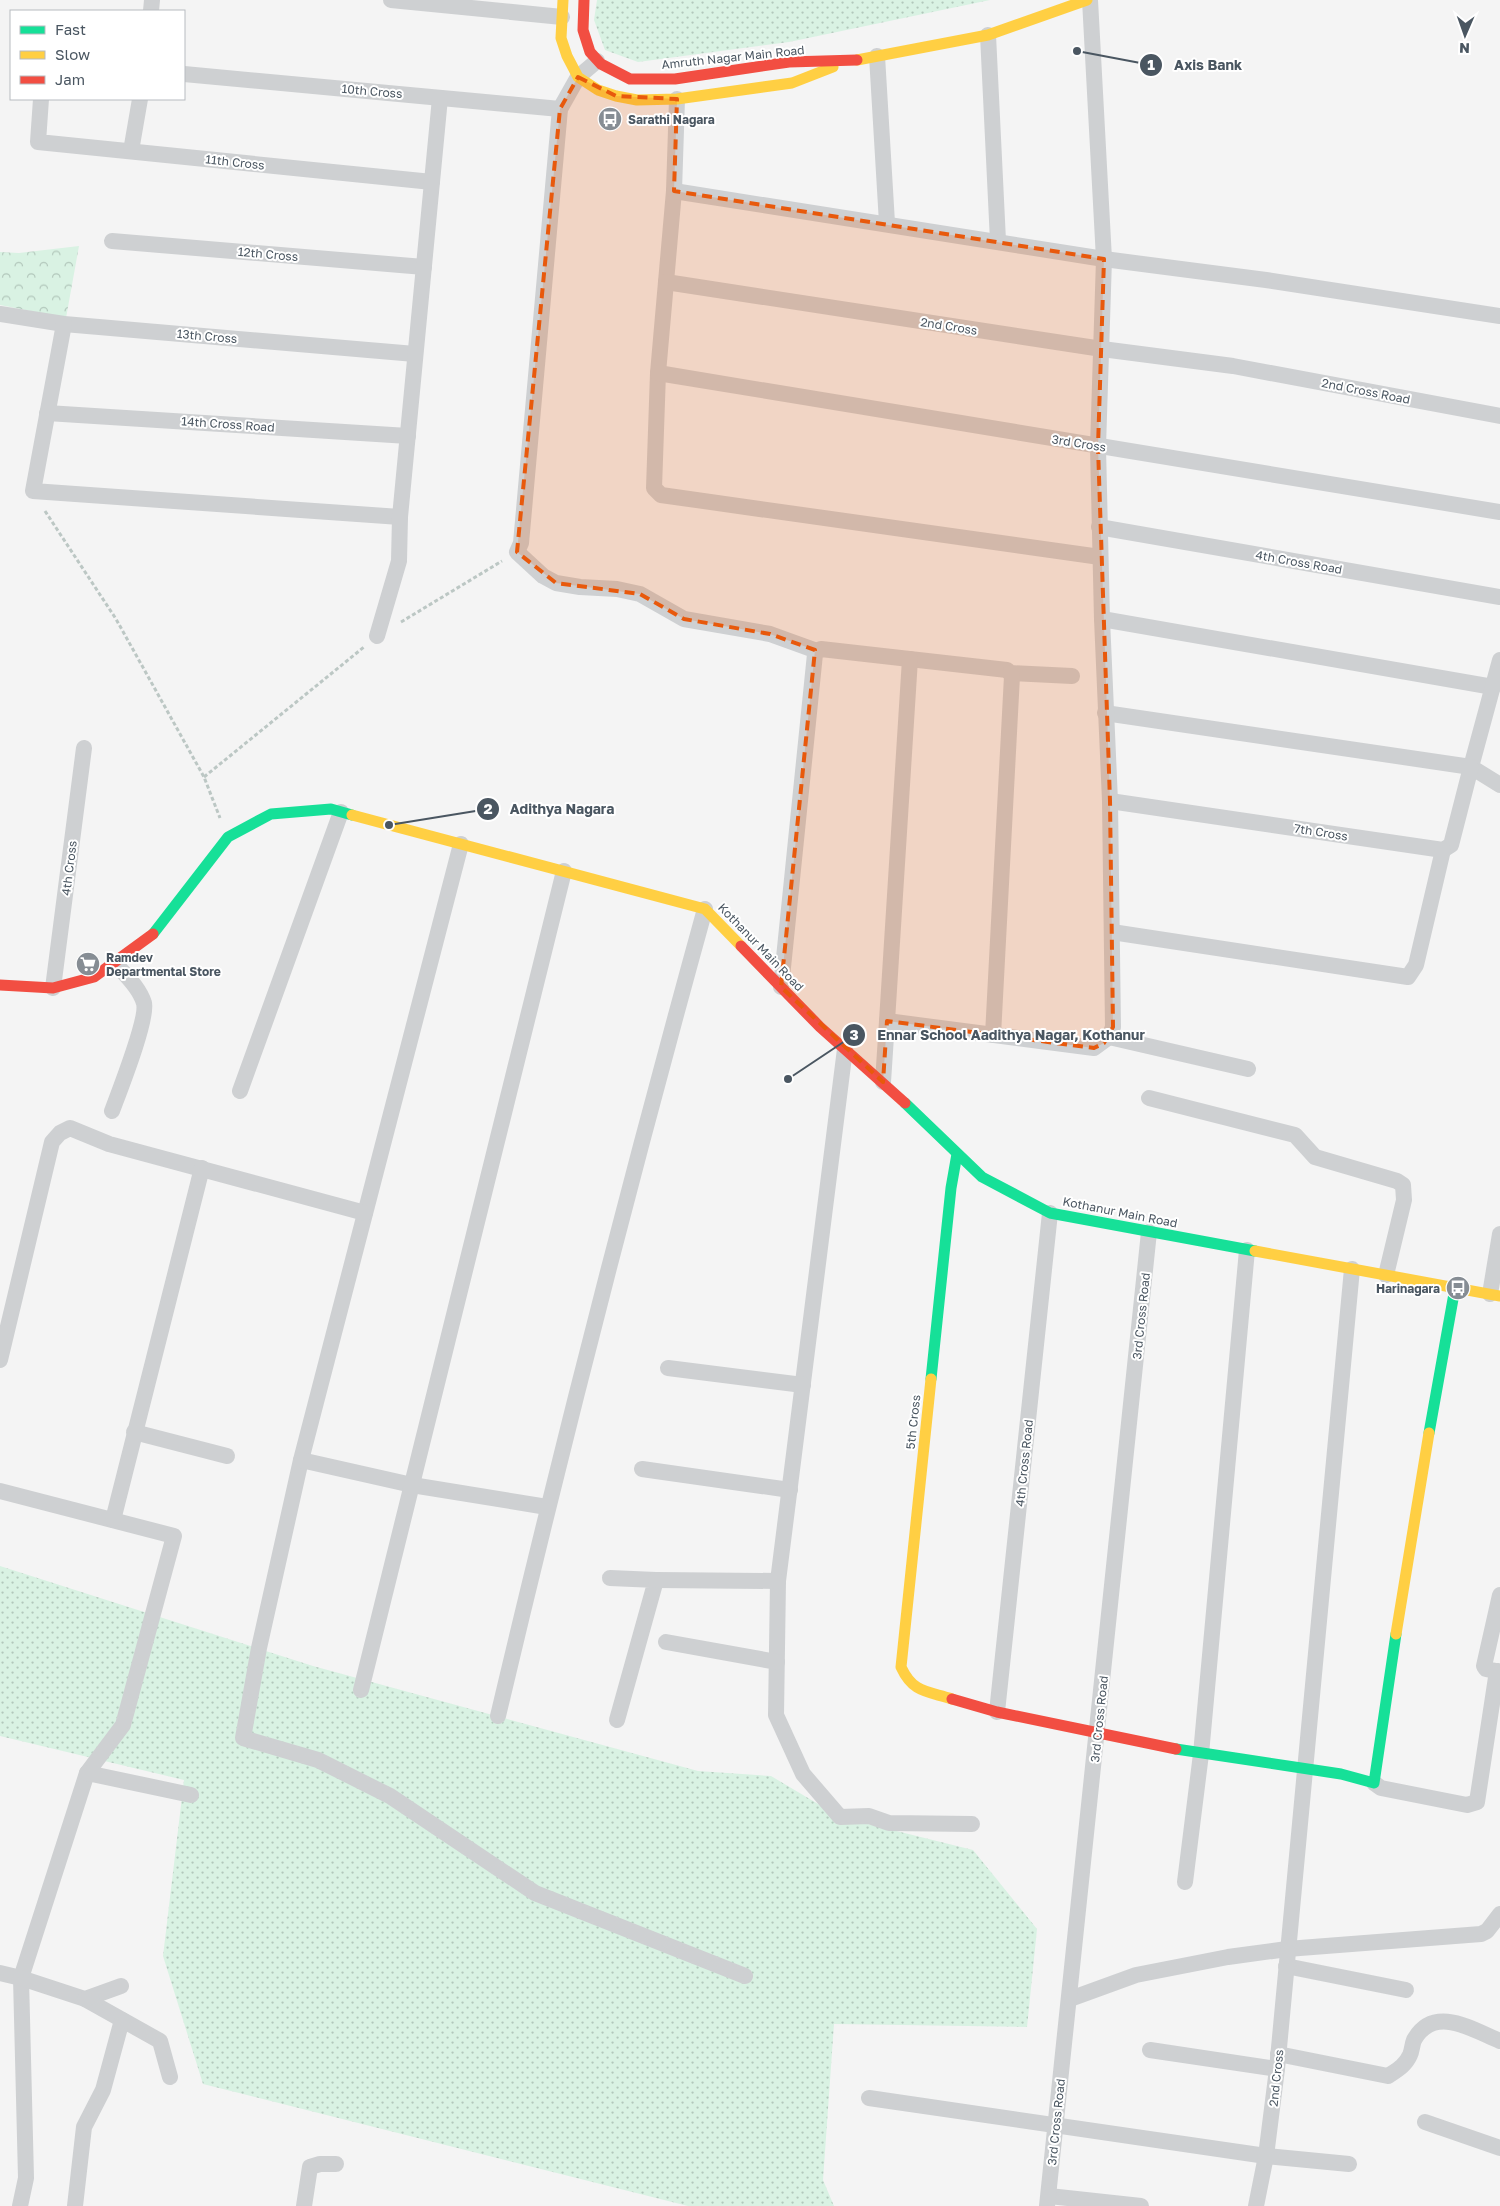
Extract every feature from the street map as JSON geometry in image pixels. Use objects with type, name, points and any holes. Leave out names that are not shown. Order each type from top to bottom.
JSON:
[{"type":"street","points":[[391,0],[562,17]]},
{"type":"street","points":[[563,0],[561,38],[567,56],[578,77]]},
{"type":"street","points":[[584,0],[583,30],[590,52],[597,61],[578,77],[560,109],[521,543],[517,552],[543,576],[556,583],[580,587],[617,589],[640,594],[684,619],[770,634],[817,651],[821,649],[1007,670],[1010,672],[1072,676]]},
{"type":"street","points":[[887,1021],[1094,1048],[1109,1037],[1113,1027],[1110,801],[1105,713],[1098,447],[1104,259],[1088,0]]},
{"type":"street","name":"Amruth Nagar Main Road","points":[[578,77],[598,90],[637,100],[677,98],[792,82],[851,61],[988,35],[1088,0]]},
{"type":"street","points":[[988,35],[998,241]]},
{"type":"street","points":[[877,56],[887,224]]},
{"type":"street","name":"Amruth Nagar Main Road","points":[[597,61],[614,72],[630,79],[675,79],[789,62],[851,61]]},
{"type":"street","name":"10th Cross","points":[[185,74],[560,109]]},
{"type":"street","points":[[377,636],[399,561],[400,517],[440,98]]},
{"type":"street","points":[[677,98],[674,191],[658,373],[654,488],[661,495],[1100,557]]},
{"type":"street","name":"11th Cross","points":[[41,100],[38,142],[432,182]]},
{"type":"street","points":[[131,151],[140,100]]},
{"type":"street","points":[[674,191],[1104,259],[1266,280],[1500,316]]},
{"type":"street","name":"12th Cross","points":[[112,241],[424,267]]},
{"type":"street","name":"2nd Cross","points":[[666,282],[1102,349],[1233,366]]},
{"type":"street","name":"13th Cross","points":[[0,314],[64,324],[415,354]]},
{"type":"street","points":[[64,324],[33,491],[400,517]]},
{"type":"street","name":"2nd Cross Road","points":[[1233,366],[1500,416]]},
{"type":"street","name":"3rd Cross","points":[[658,373],[1500,512]]},
{"type":"street","name":"14th Cross Road","points":[[47,413],[408,436]]},
{"type":"street","name":"4th Cross Road","points":[[1099,527],[1500,597]]},
{"type":"street","points":[[1102,618],[1493,687]]},
{"type":"street","points":[[782,987],[815,654],[817,651]]},
{"type":"street","points":[[883,1082],[910,659]]},
{"type":"street","points":[[1112,932],[1408,977],[1416,965],[1443,850],[1451,844],[1500,660]]},
{"type":"street","points":[[993,1035],[1012,676],[1010,672]]},
{"type":"street","points":[[1105,713],[1471,767],[1500,785]]},
{"type":"street","name":"4th Cross","points":[[53,988],[84,748]]},
{"type":"street","name":"7th Cross","points":[[1110,801],[1443,850]]},
{"type":"street","name":"Kothanur Main Road","points":[[0,985],[53,988],[94,976],[157,931],[228,837],[271,814],[331,809],[705,909],[820,1027],[883,1082],[982,1177],[1050,1213],[1495,1295]]},
{"type":"street","points":[[240,1092],[341,812]]},
{"type":"street","points":[[461,844],[301,1460],[259,1648],[243,1738],[318,1760],[390,1796],[535,1893],[745,1976]]},
{"type":"street","points":[[361,1690],[564,871]]},
{"type":"street","points":[[498,1716],[547,1507],[658,1078],[705,909]]},
{"type":"street","points":[[112,1111],[142,1024],[144,1005],[135,986],[115,962]]},
{"type":"street","points":[[1109,1037],[1248,1070]]},
{"type":"street","points":[[845,1049],[778,1581],[776,1715],[803,1774],[840,1817],[869,1816],[889,1823],[972,1824]]},
{"type":"street","points":[[1149,1098],[1295,1135],[1314,1157],[1397,1181],[1403,1185],[1404,1200],[1386,1275]]},
{"type":"street","points":[[0,1360],[52,1142],[60,1133],[70,1128],[109,1144],[366,1213]]},
{"type":"street","name":"5th Cross","points":[[957,1154],[951,1188],[901,1667],[907,1680],[915,1688],[997,1712]]},
{"type":"street","points":[[113,1520],[202,1168]]},
{"type":"street","name":"4th Cross Road","points":[[997,1712],[1050,1213]]},
{"type":"street","name":"3rd Cross Road","points":[[1048,2201],[1149,1232]]},
{"type":"street","points":[[1495,1295],[1500,1234]]},
{"type":"street","points":[[1184,1882],[1201,1754],[1247,1250]]},
{"type":"street","name":"2nd Cross","points":[[1256,2206],[1266,2156],[1278,2062],[1287,1949],[1352,1269]]},
{"type":"street","points":[[1374,1783],[1412,1530],[1455,1288]]},
{"type":"street","points":[[668,1368],[803,1385]]},
{"type":"street","points":[[134,1432],[227,1456]]},
{"type":"street","points":[[301,1460],[412,1485],[547,1507]]},
{"type":"street","points":[[642,1469],[790,1490]]},
{"type":"street","points":[[0,1491],[174,1536],[123,1725],[87,1773],[21,1978],[26,2178],[20,2206]]},
{"type":"street","points":[[610,1578],[778,1581]]},
{"type":"street","points":[[617,1720],[656,1580]]},
{"type":"street","points":[[997,1712],[1201,1754],[1340,1774],[1374,1783],[1381,1788],[1467,1805],[1477,1802],[1498,1672],[1486,1669],[1484,1662],[1500,1595]]},
{"type":"street","points":[[666,1642],[777,1662]]},
{"type":"street","points":[[87,1773],[190,1795]]},
{"type":"street","points":[[1070,1999],[1136,1975],[1184,1964],[1287,1949],[1481,1934],[1487,1930],[1500,1914]]},
{"type":"street","points":[[1286,1966],[1406,1990]]},
{"type":"street","points":[[0,1973],[84,1999],[160,2042],[170,2077]]},
{"type":"street","points":[[84,1999],[121,1986]]},
{"type":"street","points":[[75,2206],[84,2127],[103,2090],[122,2020]]},
{"type":"street","points":[[1150,2050],[1278,2062],[1388,2076],[1403,2067],[1411,2055],[1414,2041],[1422,2031],[1437,2021],[1451,2021],[1500,2041]]},
{"type":"street","points":[[869,2098],[1266,2156],[1349,2164]]},
{"type":"street","points":[[1425,2122],[1500,2148]]},
{"type":"street","points":[[304,2206],[310,2167],[320,2164],[336,2164]]},
{"type":"street","points":[[1048,2201],[1141,2206]]},
{"type":"path","points":[[33,491],[116,619],[204,777],[228,837]]},
{"type":"path","points":[[204,777],[377,636],[517,552]]},
{"type":"highlighted area","points":[[578,77],[616,96],[677,99],[674,191],[1104,259],[1098,447],[1110,801],[1113,1027],[1104,1043],[1094,1048],[887,1021],[883,1082],[781,987],[815,650],[770,634],[684,619],[640,594],[556,583],[517,552],[560,109]]},
{"type":"green space","points":[[597,0],[990,0],[789,42],[638,62],[605,50],[594,20]]},
{"type":"green space","points":[[79,246],[66,318],[0,305],[0,252],[19,253]]},
{"type":"green space","points":[[0,1566],[313,1666],[698,1771],[771,1776],[840,1817],[973,1850],[1037,1929],[1027,2027],[834,2024],[823,2180],[834,2206],[688,2206],[203,2084],[163,1956],[184,1780],[0,1736]]},
{"type":"traffic: fast","points":[[153,934],[228,837],[271,814],[331,809],[352,815]]},
{"type":"traffic: fast","points":[[905,1103],[982,1177],[1050,1213],[1255,1251]]},
{"type":"traffic: fast","points":[[931,1379],[951,1188],[957,1154]]},
{"type":"traffic: fast","points":[[1429,1433],[1455,1288]]},
{"type":"traffic: fast","points":[[1176,1749],[1341,1774],[1374,1783],[1396,1634]]},
{"type":"traffic: slow","points":[[563,0],[561,38],[567,56],[578,77],[598,90],[616,96],[637,100],[677,99],[792,83],[833,67]]},
{"type":"traffic: slow","points":[[857,60],[988,35],[1087,0]]},
{"type":"traffic: slow","points":[[352,815],[705,909],[741,946]]},
{"type":"traffic: slow","points":[[1255,1251],[1500,1296]]},
{"type":"traffic: slow","points":[[931,1379],[901,1667],[911,1682],[922,1690],[952,1699]]},
{"type":"traffic: slow","points":[[1396,1634],[1429,1433]]},
{"type":"traffic: jam","points":[[584,0],[583,30],[590,52],[601,64],[630,79],[675,79],[789,62],[857,60]]},
{"type":"traffic: jam","points":[[0,985],[53,988],[94,977],[153,934]]},
{"type":"traffic: jam","points":[[741,946],[820,1027],[905,1103]]},
{"type":"traffic: jam","points":[[952,1699],[997,1712],[1176,1749]]},
{"type":"place","name":"Axis Bank","points":[[1077,51]]},
{"type":"place","name":"Sarathi Nagara","points":[[610,119]]},
{"type":"place","name":"Adithya Nagara","points":[[389,825]]},
{"type":"place","name":"Ramdev Departmental Store","points":[[88,964]]},
{"type":"place","name":"Ennar School Aadithya Nagar, Kothanur","points":[[788,1079]]},
{"type":"place","name":"Harinagara","points":[[1458,1288]]}]
